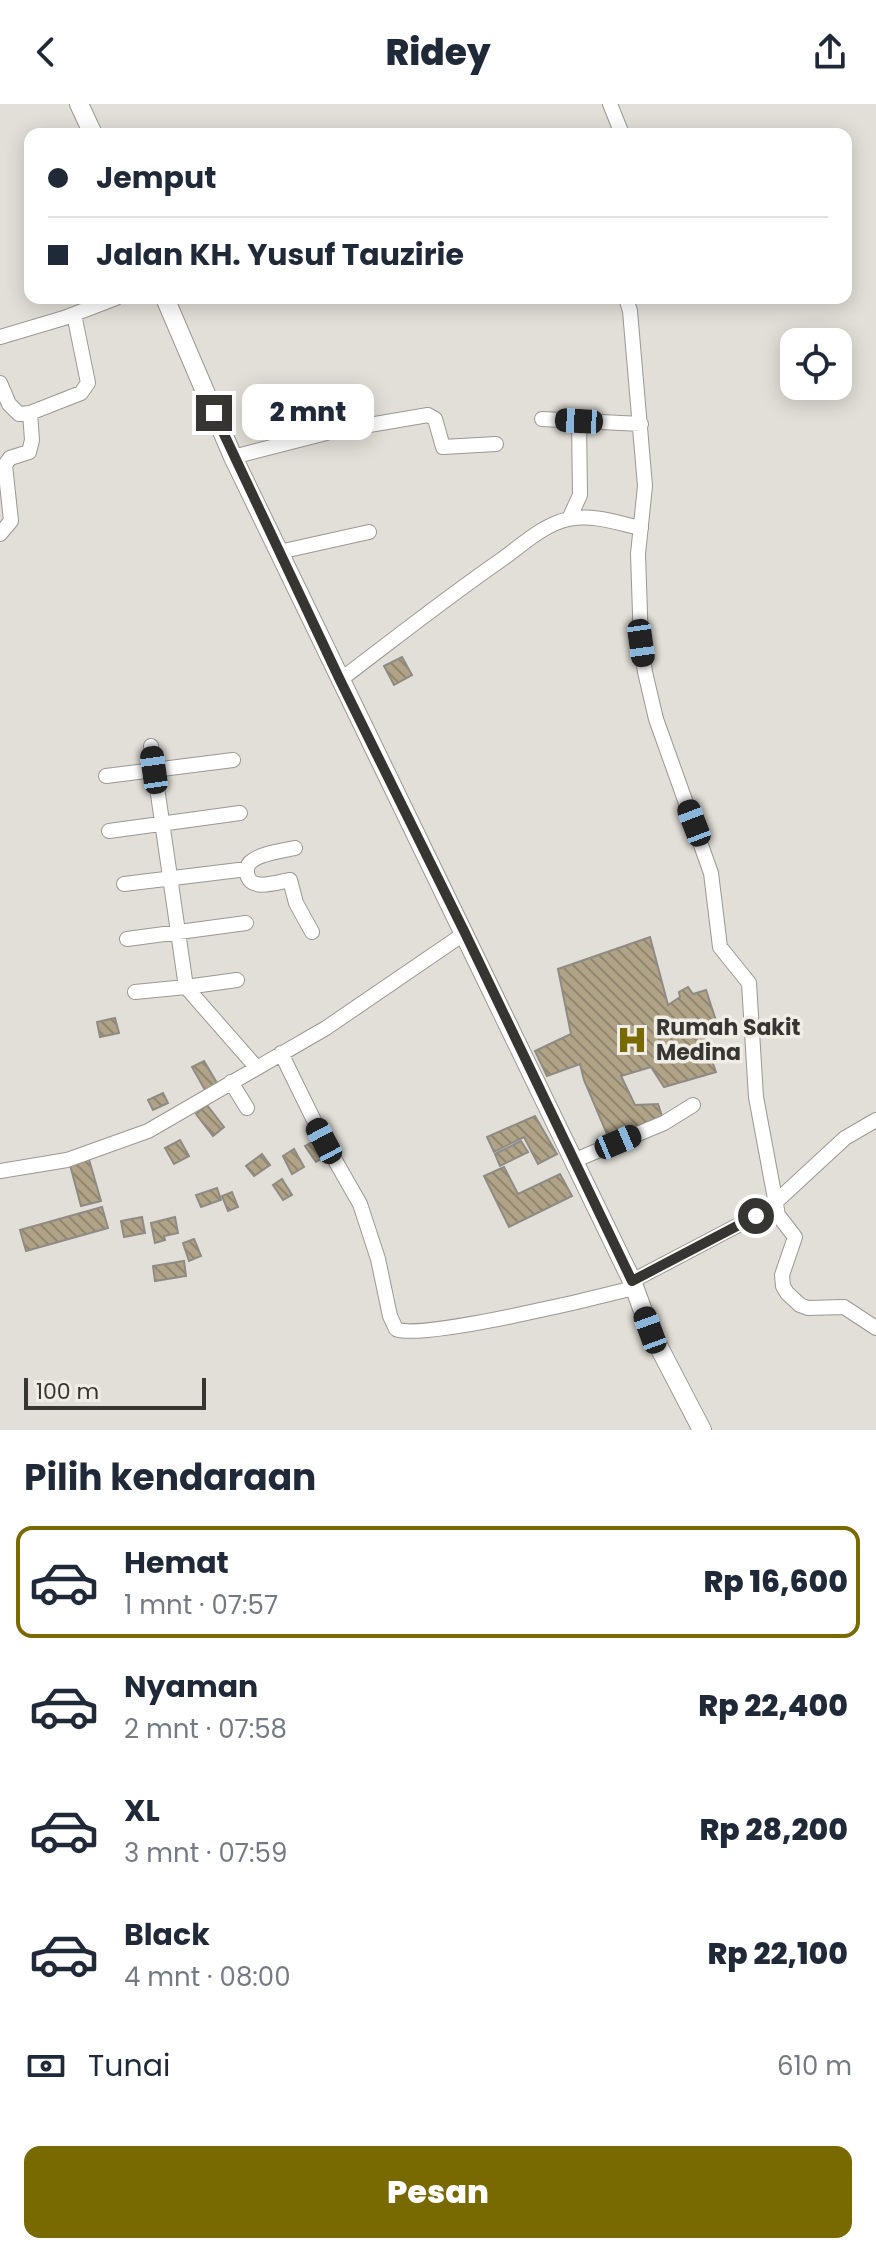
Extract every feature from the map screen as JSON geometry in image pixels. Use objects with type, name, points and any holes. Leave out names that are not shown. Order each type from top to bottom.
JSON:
[{"type":"main road","points":[[79,104],[90,128]]},
{"type":"main road","points":[[168,304],[233,457],[465,933],[633,1285],[650,1330],[702,1430]]},
{"type":"street","points":[[610,104],[620,128]]},
{"type":"street","points":[[0,337],[100,304]]},
{"type":"street","points":[[627,304],[645,486],[638,554],[641,643],[649,695],[711,873],[720,947],[749,983],[756,1097],[775,1203],[781,1220],[795,1237],[782,1275],[783,1286],[800,1305],[808,1308],[844,1307],[876,1328]]},
{"type":"street","points":[[0,383],[13,409],[19,414],[30,413],[81,393],[86,388],[88,377],[74,314]]},
{"type":"street","points":[[0,534],[11,521],[5,465],[10,458],[29,452],[32,440],[30,413]]},
{"type":"street","points":[[233,457],[334,431],[428,415],[435,419],[443,447],[496,444]]},
{"type":"street","points":[[542,419],[641,424]]},
{"type":"street","points":[[569,519],[580,495],[579,421]]},
{"type":"street","points":[[340,680],[548,528],[569,519],[597,518],[641,528]]},
{"type":"street","points":[[279,552],[369,532]]},
{"type":"street","points":[[151,746],[186,987],[256,1067]]},
{"type":"street","points":[[106,776],[233,760]]},
{"type":"street","points":[[109,831],[240,813]]},
{"type":"street","points":[[295,848],[253,860],[247,869],[249,880],[258,885],[290,880],[296,903],[312,932]]},
{"type":"street","points":[[124,884],[247,869]]},
{"type":"street","points":[[127,939],[246,923]]},
{"type":"street","points":[[0,1171],[30,1168],[96,1152],[148,1131],[326,1028],[465,933]]},
{"type":"street","points":[[135,992],[237,980]]},
{"type":"street","points":[[281,1053],[324,1141],[360,1204],[378,1259],[390,1316],[396,1329],[409,1333],[476,1322],[633,1285],[775,1203],[845,1138],[876,1120]]},
{"type":"street","points":[[231,1082],[247,1108]]},
{"type":"street","points":[[573,1161],[664,1123],[693,1105]]},
{"type":"building","points":[[402,657],[412,675],[394,685],[384,666]]},
{"type":"building","name":"Rumah Sakit Medina","points":[[650,937],[668,1005],[688,987],[693,994],[706,990],[719,1030],[704,1038],[716,1072],[664,1087],[651,1067],[621,1076],[635,1105],[658,1104],[662,1116],[609,1139],[580,1064],[547,1076],[535,1051],[571,1034],[558,969]]},
{"type":"building","points":[[115,1018],[119,1033],[100,1037],[97,1022]]},
{"type":"building","points":[[204,1061],[217,1083],[205,1090],[192,1067]]},
{"type":"building","points":[[163,1093],[168,1103],[153,1110],[148,1100]]},
{"type":"building","points":[[207,1105],[224,1127],[213,1136],[196,1114]]},
{"type":"building","points":[[535,1116],[557,1154],[538,1164],[524,1137],[494,1152],[487,1137]]},
{"type":"building","points":[[317,1139],[327,1155],[316,1162],[305,1146]]},
{"type":"building","points":[[180,1140],[189,1156],[174,1164],[165,1148]]},
{"type":"building","points":[[521,1141],[528,1152],[500,1166],[495,1154]]},
{"type":"building","points":[[294,1149],[304,1167],[292,1174],[283,1156]]},
{"type":"building","points":[[262,1154],[270,1165],[254,1176],[246,1166]]},
{"type":"building","points":[[88,1156],[101,1201],[81,1206],[69,1161]]},
{"type":"building","points":[[504,1167],[518,1194],[560,1174],[572,1196],[509,1227],[484,1176]]},
{"type":"building","points":[[282,1179],[292,1195],[283,1200],[273,1185]]},
{"type":"building","points":[[217,1188],[221,1200],[201,1207],[196,1195]]},
{"type":"building","points":[[232,1192],[238,1207],[228,1211],[222,1196]]},
{"type":"building","points":[[102,1207],[108,1228],[26,1251],[20,1230]]},
{"type":"building","points":[[142,1217],[145,1233],[124,1237],[121,1221]]},
{"type":"building","points":[[175,1217],[178,1233],[164,1236],[165,1240],[155,1243],[151,1223]]},
{"type":"building","points":[[194,1239],[201,1256],[189,1261],[183,1243]]},
{"type":"building","points":[[184,1261],[186,1276],[155,1281],[153,1266]]},
{"type":"place","name":"Rumah Sakit Medina","points":[[632,1040]]},
{"type":"route","points":[[214,413],[632,1281],[756,1216]]}]
